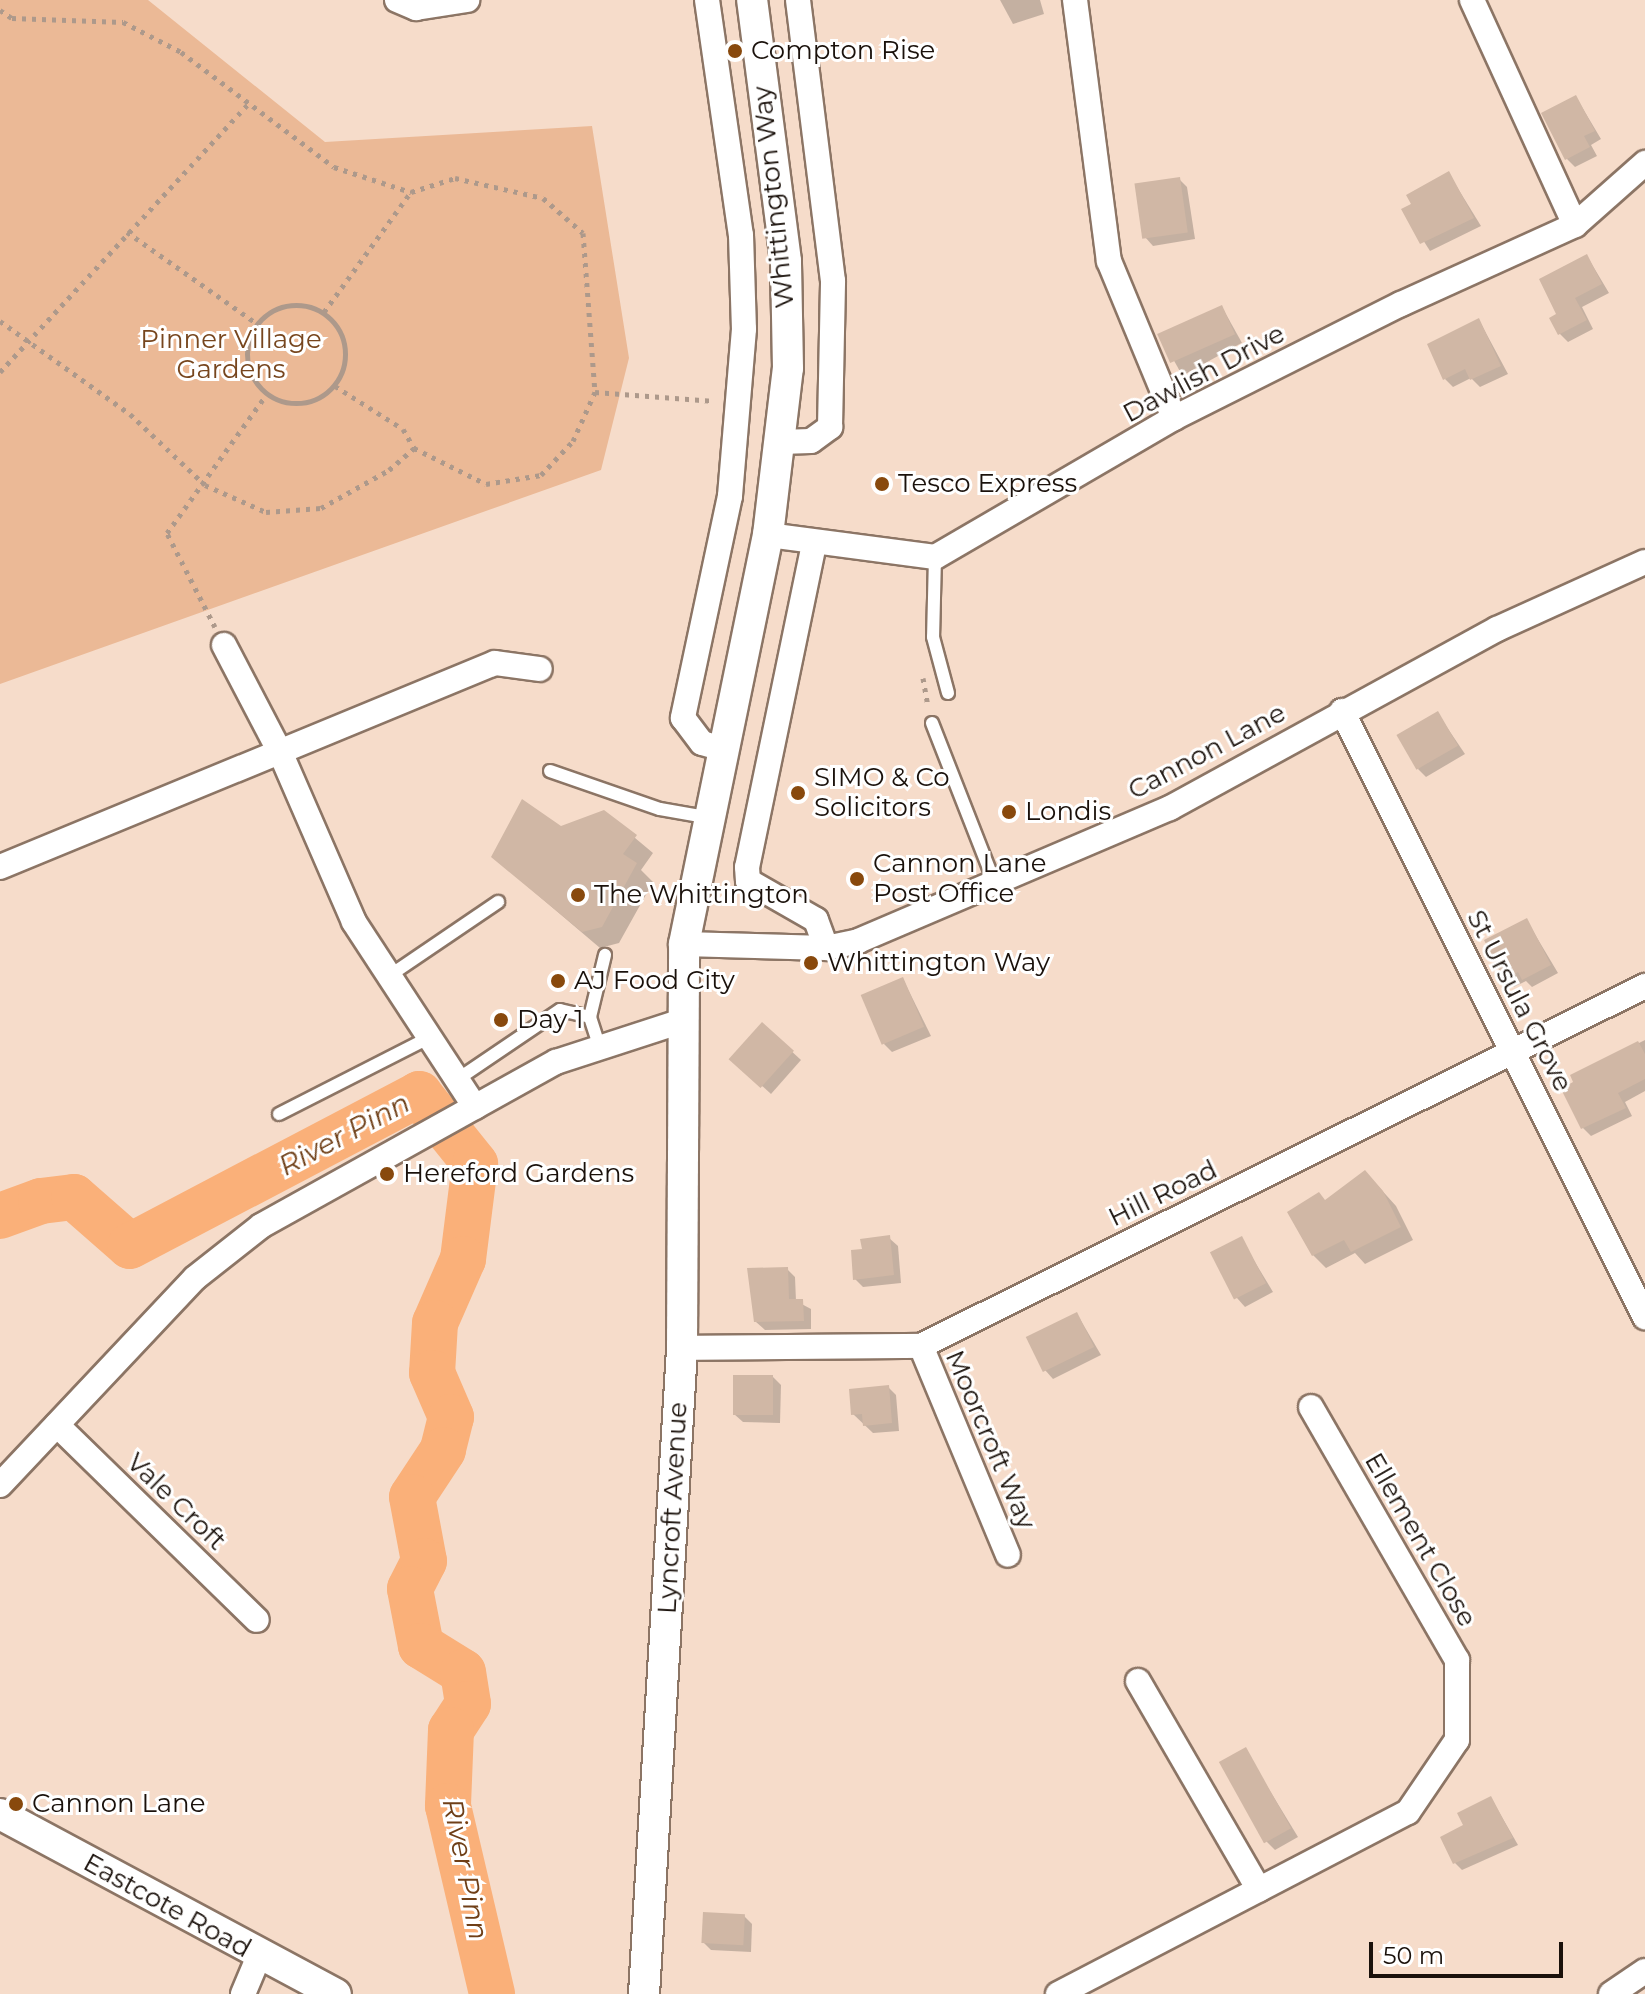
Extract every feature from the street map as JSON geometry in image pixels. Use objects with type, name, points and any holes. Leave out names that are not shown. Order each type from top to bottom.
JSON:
[{"type":"street","points":[[397,0],[416,8],[467,0]]},
{"type":"street","name":"Whittington Way","points":[[707,0],[741,235],[741,402],[730,496],[683,718],[702,743],[723,749]]},
{"type":"street","name":"Whittington Way","points":[[682,1021],[684,944],[768,535],[788,368],[786,261],[752,0]]},
{"type":"street","name":"Whittington Way","points":[[780,442],[811,441],[830,427],[833,281],[798,0]]},
{"type":"street","points":[[1075,0],[1109,261],[1174,418]]},
{"type":"street","points":[[1472,0],[1575,225]]},
{"type":"street","name":"Dawlish Drive","points":[[935,557],[1174,418],[1401,304],[1575,225],[1645,163]]},
{"type":"street","points":[[768,535],[814,544],[935,557]]},
{"type":"street","points":[[814,544],[747,867],[748,881],[816,920],[826,948]]},
{"type":"street","name":"Cannon Lane","points":[[684,944],[826,948],[858,941],[1170,808],[1342,711],[1497,629],[1645,562]]},
{"type":"street","points":[[224,645],[281,754],[354,922],[458,1079],[466,1112]]},
{"type":"street","points":[[0,867],[281,754],[495,663],[540,669]]},
{"type":"street","name":"St Ursula Grove","points":[[1342,711],[1645,1317]]},
{"type":"street","name":"Hill Road","points":[[682,1348],[921,1346],[1645,986]]},
{"type":"street","points":[[0,1485],[195,1278],[261,1226],[466,1112],[599,1045],[682,1021]]},
{"type":"street","name":"Lyncroft Avenue","points":[[644,1994],[682,1348],[682,1021]]},
{"type":"street","name":"Moorcroft Way","points":[[921,1346],[1008,1555]]},
{"type":"street","name":"Ellement Close","points":[[1058,1994],[1408,1812],[1457,1740],[1457,1660],[1311,1407]]},
{"type":"street","name":"Vale Croft","points":[[57,1425],[257,1620]]},
{"type":"street","points":[[1138,1681],[1259,1890]]},
{"type":"street","name":"Eastcote Road","points":[[0,1814],[259,1956],[336,1994]]},
{"type":"street","points":[[243,1994],[259,1956]]},
{"type":"street","points":[[1611,1994],[1645,1971]]},
{"type":"lane","points":[[935,557],[933,637],[948,693]]},
{"type":"lane","points":[[932,723],[995,884]]},
{"type":"lane","points":[[550,771],[660,809],[711,818]]},
{"type":"lane","points":[[389,976],[498,902]]},
{"type":"lane","points":[[599,1045],[590,1017],[605,955]]},
{"type":"lane","points":[[458,1079],[560,1010],[590,1017]]},
{"type":"lane","points":[[279,1114],[430,1037]]},
{"type":"path","points":[[0,10],[12,18],[123,22],[181,52],[247,105],[334,167],[411,192],[455,178],[543,198],[583,233],[595,392],[573,441],[541,475],[486,484],[414,448],[403,429],[335,386]]},
{"type":"path","points":[[0,372],[26,340],[247,105]]},
{"type":"path","points":[[324,312],[411,192]]},
{"type":"path","points":[[127,232],[256,323]]},
{"type":"path","points":[[300,304],[324,312],[342,333],[346,361],[335,386],[314,401],[290,404],[266,395],[249,374],[246,348],[256,323],[275,308],[300,304]]},
{"type":"path","points":[[0,321],[130,414],[205,485],[266,512],[321,508],[389,470],[414,448]]},
{"type":"path","points":[[595,392],[741,402]]},
{"type":"path","points":[[224,645],[167,533],[205,485],[266,395]]},
{"type":"green space","name":"Pinner Village Gardens","points":[[0,0],[148,0],[325,142],[592,126],[629,358],[601,470],[0,684]]},
{"type":"building","points":[[1576,95],[1595,131],[1584,136],[1590,147],[1565,160],[1541,113]]},
{"type":"building","points":[[1449,171],[1474,218],[1420,244],[1401,209],[1411,204],[1406,195]]},
{"type":"building","points":[[1180,177],[1188,232],[1142,239],[1134,183]]},
{"type":"building","points":[[1587,254],[1602,284],[1575,298],[1587,320],[1558,335],[1549,318],[1556,314],[1539,279]]},
{"type":"building","points":[[1222,305],[1235,334],[1170,363],[1157,334]]},
{"type":"building","points":[[1479,318],[1501,366],[1470,380],[1465,369],[1443,380],[1427,344]]},
{"type":"building","points":[[1438,711],[1458,746],[1416,770],[1396,735]]},
{"type":"building","name":"The Whittington","points":[[522,799],[561,826],[604,810],[637,835],[623,854],[637,863],[602,927],[582,932],[491,857]]},
{"type":"building","points":[[1527,918],[1551,965],[1522,980],[1518,972],[1504,980],[1484,940]]},
{"type":"building","points":[[903,977],[924,1027],[882,1045],[861,995]]},
{"type":"building","points":[[762,1022],[794,1051],[760,1088],[729,1059]]},
{"type":"building","points":[[1638,1041],[1645,1054],[1645,1079],[1618,1093],[1626,1108],[1581,1129],[1561,1089],[1573,1082],[1570,1075]]},
{"type":"building","points":[[1365,1170],[1383,1191],[1401,1227],[1351,1252],[1344,1240],[1312,1256],[1287,1212],[1319,1192],[1325,1200]]},
{"type":"building","points":[[890,1235],[894,1275],[853,1280],[851,1250],[862,1249],[860,1239]]},
{"type":"building","points":[[1242,1236],[1266,1283],[1234,1300],[1210,1252]]},
{"type":"building","points":[[788,1267],[789,1299],[803,1299],[804,1321],[754,1322],[747,1268]]},
{"type":"building","points":[[1077,1312],[1094,1347],[1043,1372],[1026,1337]]},
{"type":"building","points":[[733,1375],[773,1375],[773,1415],[733,1415]]},
{"type":"building","points":[[889,1385],[892,1423],[863,1426],[862,1414],[851,1415],[849,1389]]},
{"type":"building","points":[[1246,1747],[1291,1828],[1264,1843],[1219,1762]]},
{"type":"building","points":[[1491,1796],[1513,1838],[1453,1864],[1440,1837],[1463,1825],[1457,1813]]},
{"type":"building","points":[[703,1912],[745,1914],[743,1945],[701,1943]]},
{"type":"waterway","name":"River Pinn","points":[[0,1216],[41,1201],[74,1197],[130,1246],[419,1094],[475,1164],[463,1259],[435,1323],[432,1373],[451,1417],[443,1450],[412,1497],[424,1561],[410,1589],[421,1646],[463,1672],[468,1704],[451,1730],[448,1806],[492,1994]]},
{"type":"place","name":"Compton Rise","points":[[735,51]]},
{"type":"place","name":"Tesco Express","points":[[882,484]]},
{"type":"place","name":"SIMO & Co Solicitors","points":[[798,793]]},
{"type":"place","name":"Londis","points":[[1009,812]]},
{"type":"place","name":"Cannon Lane Post Office","points":[[857,879]]},
{"type":"place","name":"The Whittington","points":[[578,895]]},
{"type":"place","name":"Whittington Way","points":[[811,963]]},
{"type":"place","name":"AJ Food City","points":[[558,981]]},
{"type":"place","name":"Day 1","points":[[501,1020]]},
{"type":"place","name":"Hereford Gardens","points":[[387,1174]]},
{"type":"place","name":"Cannon Lane","points":[[16,1804]]}]
